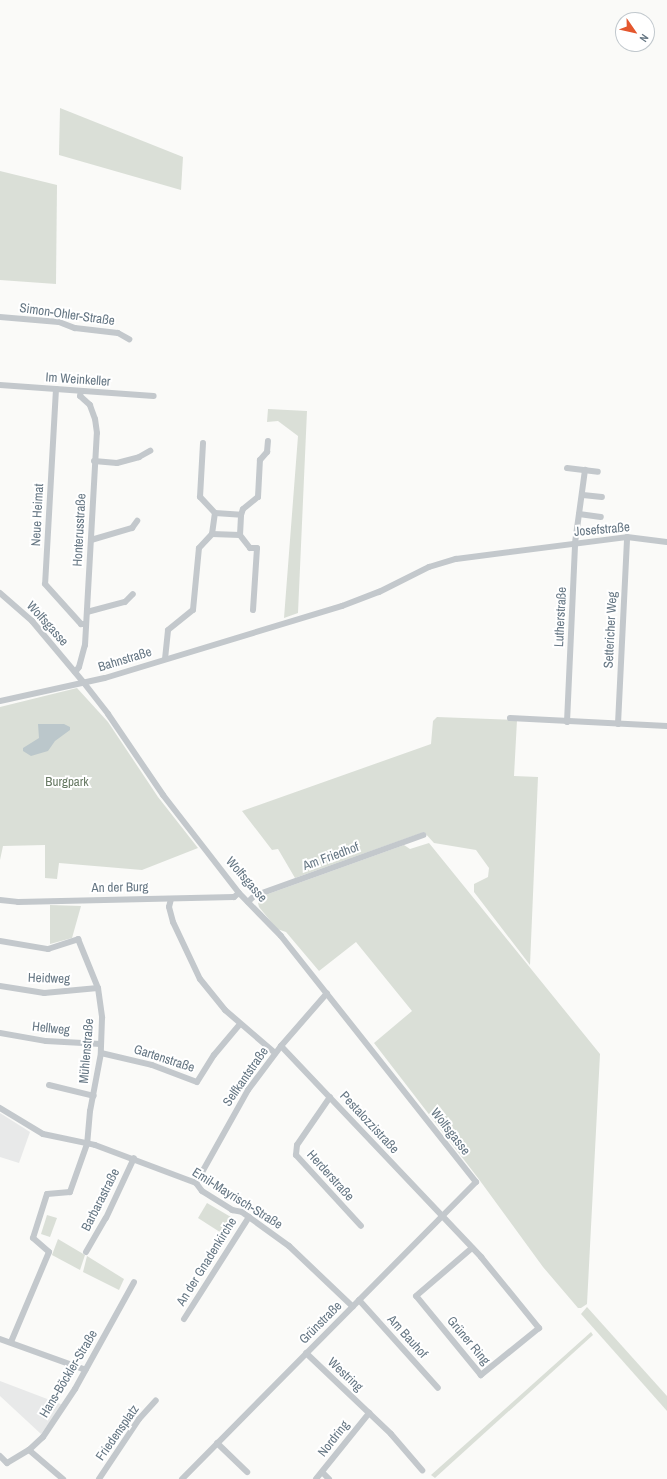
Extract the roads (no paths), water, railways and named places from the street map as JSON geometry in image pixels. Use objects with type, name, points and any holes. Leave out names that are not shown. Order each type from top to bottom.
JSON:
[{"type":"street","name":"Simon-Ohler-Straße","points":[[0,317],[59,322],[75,328],[118,333],[129,339]]},
{"type":"street","name":"Im Weinkeller","points":[[0,385],[154,396]]},
{"type":"street","name":"Neue Heimat","points":[[56,389],[45,584],[81,624],[86,624]]},
{"type":"street","name":"Honterusstraße","points":[[75,672],[79,667],[85,645],[91,540],[95,419],[90,405],[80,396],[81,391]]},
{"type":"street","points":[[253,610],[257,548],[250,548],[240,535],[241,515],[243,509],[258,497],[260,460],[267,452],[268,440]]},
{"type":"street","points":[[203,443],[200,496],[215,513],[241,515]]},
{"type":"street","points":[[94,461],[117,463],[139,457],[150,450]]},
{"type":"street","points":[[567,468],[598,472]]},
{"type":"street","name":"Lutherstraße","points":[[567,722],[575,543],[583,495],[585,470]]},
{"type":"street","points":[[583,495],[602,497]]},
{"type":"street","points":[[165,659],[168,630],[192,610],[199,548],[212,534],[215,513]]},
{"type":"street","points":[[579,514],[601,517]]},
{"type":"street","points":[[91,540],[132,528],[137,521]]},
{"type":"street","points":[[212,534],[240,535]]},
{"type":"street","name":"Josefstraße","points":[[255,632],[360,600],[438,564],[539,547],[627,537],[667,542]]},
{"type":"street","name":"Settericher Weg","points":[[618,724],[627,537]]},
{"type":"street","name":"Wolfsgasse","points":[[0,593],[32,621],[84,683],[108,714],[163,795],[239,893],[281,936],[476,1182]]},
{"type":"street","points":[[87,612],[125,602],[133,594]]},
{"type":"street","name":"Bahnstraße","points":[[0,701],[84,683],[255,632]]},
{"type":"street","points":[[510,718],[667,726]]},
{"type":"street","name":"Am Friedhof","points":[[248,902],[254,896],[424,834]]},
{"type":"street","name":"An der Burg","points":[[0,900],[171,899],[234,897],[239,893]]},
{"type":"street","points":[[171,899],[169,907],[173,922],[190,961],[211,994],[240,1024],[275,1053]]},
{"type":"street","name":"Mühlenstraße","points":[[0,941],[48,949],[78,939],[98,988],[102,1018],[101,1053],[87,1144],[70,1192],[47,1194],[33,1238],[49,1252],[11,1342]]},
{"type":"street","name":"Heidweg","points":[[0,986],[44,993],[98,988]]},
{"type":"street","name":"Selfkantstraße","points":[[196,1183],[235,1110],[275,1053],[327,993]]},
{"type":"street","name":"Gartenstraße","points":[[101,1053],[152,1065],[198,1082],[214,1055],[240,1024]]},
{"type":"street","name":"Hellweg","points":[[0,1033],[46,1041],[101,1044]]},
{"type":"street","name":"Pestalozzistraße","points":[[281,1046],[441,1216]]},
{"type":"street","points":[[49,1085],[94,1096]]},
{"type":"street","name":"Herderstraße","points":[[330,1097],[297,1145],[296,1155],[361,1226]]},
{"type":"street","name":"Emil-Mayrisch-Straße","points":[[0,1108],[43,1134],[87,1144],[134,1158],[196,1183],[202,1191],[249,1217],[289,1246],[353,1307]]},
{"type":"street","name":"Barbarastraße","points":[[86,1252],[106,1218],[134,1158]]},
{"type":"street","name":"Grünstraße","points":[[182,1479],[476,1182]]},
{"type":"street","name":"Grüner Ring","points":[[441,1216],[472,1248],[539,1328],[481,1375],[416,1296],[472,1248]]},
{"type":"street","name":"An der Gnadenkirche","points":[[184,1320],[249,1217]]},
{"type":"street","name":"Hans-Böckler-Straße","points":[[0,1456],[7,1463],[29,1450],[43,1437],[64,1408],[134,1282]]},
{"type":"street","name":"Am Bauhof","points":[[359,1300],[438,1388]]},
{"type":"street","points":[[0,1338],[86,1370]]},
{"type":"street","name":"Westring","points":[[306,1353],[369,1412],[422,1470]]},
{"type":"street","name":"Friedensplatz","points":[[99,1479],[139,1419],[156,1400]]},
{"type":"street","name":"Nordring","points":[[316,1479],[369,1412]]},
{"type":"street","points":[[217,1443],[247,1472]]},
{"type":"street","points":[[29,1450],[63,1479]]},
{"type":"street","points":[[322,1472],[329,1479]]},
{"type":"park label","name":"Burgpark","points":[[67,782]]}]
